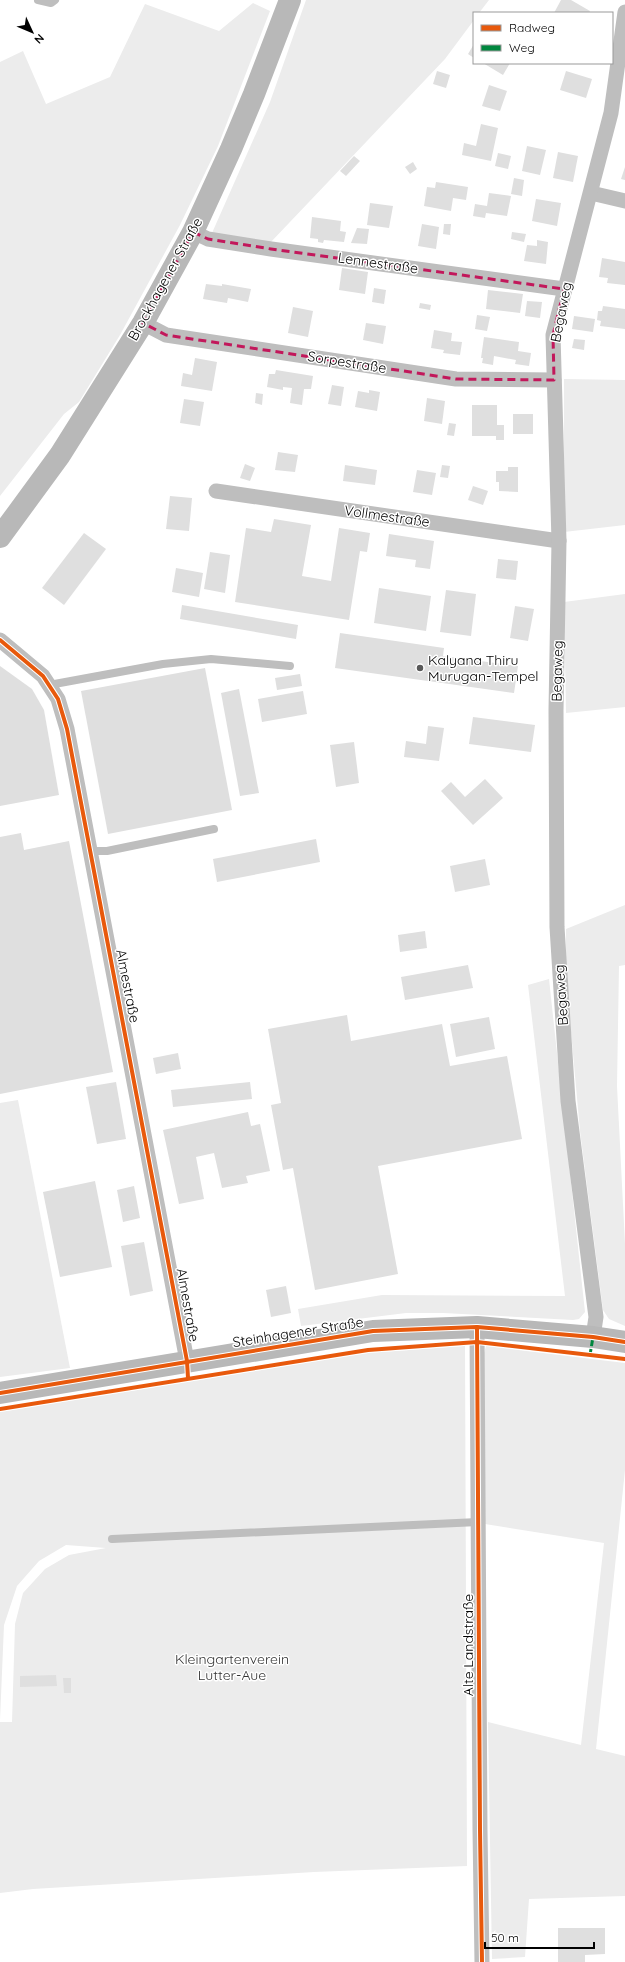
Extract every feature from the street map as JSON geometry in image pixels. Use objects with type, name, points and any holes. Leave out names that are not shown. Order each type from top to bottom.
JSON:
[{"type":"main road","name":"Brockhagener Straße","points":[[0,537],[60,455],[143,323],[193,232],[254,94],[290,0]]},
{"type":"main road","name":"Steinhagener Straße","points":[[0,1393],[373,1331],[477,1327],[593,1337],[625,1342]]},
{"type":"street","name":"Begaweg","points":[[593,1337],[596,1317],[568,1101],[557,926],[556,710],[558,541],[554,335],[564,289],[591,193],[611,113],[625,12]]},
{"type":"street","points":[[591,193],[625,201]]},
{"type":"street","name":"Lennestraße","points":[[193,232],[208,239],[271,249],[564,289]]},
{"type":"street","name":"Sorpestraße","points":[[143,323],[166,335],[456,379],[554,380]]},
{"type":"street","name":"Vollmestraße","points":[[216,491],[558,541]]},
{"type":"street","name":"Almestraße","points":[[0,640],[43,676],[58,699],[67,729],[187,1361]]},
{"type":"street","name":"Alte Landstraße","points":[[477,1327],[482,1962]]},
{"type":"lane","points":[[38,0],[51,3],[55,0]]},
{"type":"lane","points":[[49,685],[163,664],[211,659],[290,666]]},
{"type":"lane","points":[[91,851],[107,851],[214,829]]},
{"type":"lane","points":[[112,1539],[478,1522]]},
{"type":"highlighted area","points":[[193,232],[208,239],[271,249],[564,289],[553,335],[554,380],[456,379],[166,335],[143,323]]},
{"type":"green space","points":[[306,0],[489,0],[480,12],[473,12],[473,21],[445,59],[270,243],[212,233],[270,102]]},
{"type":"green space","points":[[253,3],[270,11],[218,146],[180,225],[120,335],[79,402],[64,414],[0,496],[0,62],[23,51],[46,104],[110,77],[145,4],[219,31]]},
{"type":"green space","points":[[564,379],[625,380],[625,525],[564,532]]},
{"type":"green space","points":[[625,594],[625,707],[566,713],[564,602]]},
{"type":"green space","points":[[625,905],[625,965],[619,966],[617,1086],[625,1244],[625,1326],[609,1319],[603,1310],[580,1131],[566,976],[566,929]]},
{"type":"green space","points":[[549,979],[585,1312],[579,1319],[573,1320],[443,1313],[406,1313],[301,1326],[298,1309],[382,1295],[565,1296],[528,985]]},
{"type":"green space","points":[[18,1100],[70,1368],[0,1377],[0,1103]]},
{"type":"green space","name":"Kleingartenverein Lutter-Aue","points":[[465,1346],[467,1866],[314,1872],[33,1889],[0,1893],[0,1722],[12,1722],[15,1624],[23,1593],[45,1569],[69,1555],[106,1548],[66,1545],[39,1561],[17,1586],[4,1625],[0,1720],[0,1412],[368,1353]]},
{"type":"green space","points":[[486,1346],[625,1363],[625,1470],[596,1749],[625,1756],[625,1896],[529,1899],[525,1957],[492,1959],[488,1722],[581,1745],[604,1543],[485,1524],[481,1364]]},
{"type":"building","points":[[561,0],[571,0],[590,11],[590,12],[555,12]]},
{"type":"building","points":[[473,46],[473,57],[468,54]]},
{"type":"building","points":[[485,64],[509,64],[503,75]]},
{"type":"building","points":[[437,71],[450,75],[446,88],[433,84]]},
{"type":"building","points":[[566,71],[592,79],[586,98],[560,90]]},
{"type":"building","points":[[489,85],[507,91],[500,111],[482,106]]},
{"type":"building","points":[[481,124],[498,128],[491,161],[462,155],[464,143],[476,146]]},
{"type":"building","points":[[527,146],[546,150],[540,175],[522,171]]},
{"type":"building","points":[[558,152],[578,156],[573,182],[553,178]]},
{"type":"building","points":[[498,153],[511,156],[508,169],[495,166]]},
{"type":"building","points":[[354,156],[360,161],[346,176],[340,171]]},
{"type":"building","points":[[413,162],[417,169],[410,174],[405,167]]},
{"type":"building","points":[[625,167],[625,180],[621,179]]},
{"type":"building","points":[[514,178],[524,180],[522,196],[511,194]]},
{"type":"building","points":[[436,182],[468,187],[466,200],[453,198],[451,211],[424,206],[427,187],[435,188]]},
{"type":"building","points":[[489,193],[511,196],[507,216],[486,213],[485,218],[473,216],[475,204],[487,206]]},
{"type":"building","points":[[536,199],[561,203],[557,226],[532,221]]},
{"type":"building","points":[[370,203],[393,206],[389,228],[367,225]]},
{"type":"building","points":[[312,217],[341,221],[340,231],[346,232],[344,242],[324,240],[323,243],[318,242],[318,239],[310,238]]},
{"type":"building","points":[[422,224],[439,227],[436,249],[418,246]]},
{"type":"building","points":[[444,224],[451,224],[450,235],[443,234]]},
{"type":"building","points":[[357,228],[369,229],[367,244],[351,243]]},
{"type":"building","points":[[512,232],[526,234],[524,242],[511,239]]},
{"type":"building","points":[[537,240],[548,242],[546,264],[524,261],[527,245],[537,246]]},
{"type":"building","points":[[602,258],[625,262],[625,285],[607,283],[608,278],[599,277]]},
{"type":"building","points":[[342,268],[368,272],[365,294],[339,290]]},
{"type":"building","points":[[206,284],[222,286],[222,284],[251,289],[248,302],[228,298],[227,303],[203,299]]},
{"type":"building","points":[[374,288],[386,290],[384,304],[372,302]]},
{"type":"building","points":[[488,290],[523,294],[520,313],[486,309]]},
{"type":"building","points":[[527,301],[542,302],[540,318],[525,316]]},
{"type":"building","points":[[420,303],[431,305],[430,310],[419,308]]},
{"type":"building","points":[[603,306],[625,309],[625,329],[600,326],[601,321],[597,320],[598,311],[602,311]]},
{"type":"building","points":[[293,307],[313,311],[308,337],[288,333]]},
{"type":"building","points":[[477,315],[490,317],[487,331],[475,329]]},
{"type":"building","points":[[574,316],[595,319],[593,332],[572,329]]},
{"type":"building","points":[[366,323],[386,326],[383,344],[363,340]]},
{"type":"building","points":[[434,330],[452,333],[451,341],[462,342],[460,355],[443,353],[444,350],[431,348]]},
{"type":"building","points":[[484,337],[519,342],[518,351],[531,353],[529,366],[515,364],[516,360],[494,356],[493,365],[482,363],[483,358],[481,358]]},
{"type":"building","points":[[574,339],[585,340],[584,350],[572,348]]},
{"type":"building","points":[[195,358],[217,362],[212,391],[181,386],[183,373],[192,375]]},
{"type":"building","points":[[276,370],[313,376],[311,389],[304,389],[302,405],[290,403],[292,388],[283,387],[283,390],[267,387],[269,374],[275,374]]},
{"type":"building","points":[[332,385],[344,387],[341,406],[328,404]]},
{"type":"building","points":[[369,390],[380,392],[377,411],[355,407],[358,391],[369,393]]},
{"type":"building","points":[[256,393],[263,394],[262,405],[255,403]]},
{"type":"building","points":[[427,398],[445,401],[442,424],[424,421]]},
{"type":"building","points":[[184,399],[204,402],[200,426],[180,423]]},
{"type":"building","points":[[472,405],[497,405],[497,425],[504,425],[504,440],[496,440],[496,436],[472,436]]},
{"type":"building","points":[[513,414],[533,414],[533,434],[513,434]]},
{"type":"building","points":[[449,423],[456,424],[454,436],[447,435]]},
{"type":"building","points":[[278,452],[298,455],[295,472],[275,470]]},
{"type":"building","points":[[245,464],[255,468],[250,481],[240,478]]},
{"type":"building","points":[[345,465],[377,470],[375,485],[343,481]]},
{"type":"building","points":[[442,465],[450,466],[448,478],[440,477]]},
{"type":"building","points":[[508,467],[518,467],[518,492],[499,491],[499,482],[496,482],[496,471],[508,471]]},
{"type":"building","points":[[417,470],[436,473],[432,495],[413,492]]},
{"type":"building","points":[[473,486],[488,491],[483,505],[468,500]]},
{"type":"building","points":[[170,496],[192,498],[189,531],[166,529]]},
{"type":"building","points":[[274,519],[311,525],[302,576],[331,581],[339,528],[370,533],[367,552],[360,551],[349,620],[235,602],[246,528],[271,532]]},
{"type":"building","points":[[84,533],[106,549],[64,605],[42,588]]},
{"type":"building","points":[[389,534],[434,541],[430,569],[415,567],[416,560],[386,556]]},
{"type":"building","points":[[210,552],[230,555],[225,593],[204,589]]},
{"type":"building","points":[[498,559],[518,561],[516,580],[496,578]]},
{"type":"building","points":[[176,568],[203,573],[199,597],[172,592]]},
{"type":"building","points":[[379,588],[431,596],[426,631],[374,623]]},
{"type":"building","points":[[446,590],[476,594],[471,636],[440,632]]},
{"type":"building","points":[[182,605],[298,625],[296,639],[180,619]]},
{"type":"building","points":[[515,606],[534,609],[528,641],[510,638]]},
{"type":"building","points":[[340,633],[444,648],[443,656],[518,666],[514,693],[335,668]]},
{"type":"building","points":[[0,666],[32,689],[44,710],[59,795],[0,806]]},
{"type":"building","points":[[205,668],[232,810],[108,834],[81,691]]},
{"type":"building","points":[[300,674],[302,686],[277,690],[275,678]]},
{"type":"building","points":[[239,689],[259,793],[240,796],[221,693]]},
{"type":"building","points":[[303,691],[307,714],[262,722],[258,699]]},
{"type":"building","points":[[473,717],[535,725],[531,752],[469,744]]},
{"type":"building","points":[[428,726],[444,728],[439,761],[404,757],[406,741],[426,744]]},
{"type":"building","points":[[354,742],[359,783],[336,787],[330,745]]},
{"type":"building","points":[[485,779],[503,798],[473,825],[441,791],[451,782],[465,797]]},
{"type":"building","points":[[21,833],[24,850],[69,841],[113,1072],[0,1094],[0,837]]},
{"type":"building","points":[[316,839],[320,862],[217,882],[213,859]]},
{"type":"building","points":[[485,859],[490,885],[455,892],[450,866]]},
{"type":"building","points":[[425,931],[427,948],[400,952],[398,935]]},
{"type":"building","points":[[468,965],[473,988],[405,1000],[401,977]]},
{"type":"building","points":[[347,1015],[351,1041],[442,1024],[450,1066],[507,1056],[522,1139],[378,1166],[398,1274],[315,1290],[293,1168],[283,1170],[271,1105],[281,1103],[268,1029]]},
{"type":"building","points":[[489,1017],[495,1049],[456,1057],[450,1024]]},
{"type":"building","points":[[178,1053],[181,1069],[156,1074],[153,1058]]},
{"type":"building","points":[[116,1082],[126,1139],[97,1144],[86,1087]]},
{"type":"building","points":[[250,1082],[252,1099],[173,1107],[171,1090]]},
{"type":"building","points":[[248,1112],[251,1126],[260,1124],[270,1171],[246,1176],[248,1183],[222,1188],[214,1153],[196,1157],[204,1199],[179,1204],[163,1130]]},
{"type":"building","points":[[95,1181],[112,1267],[60,1277],[43,1192]]},
{"type":"building","points":[[134,1186],[140,1218],[123,1222],[117,1190]]},
{"type":"building","points":[[144,1242],[153,1291],[130,1296],[121,1246]]},
{"type":"building","points":[[286,1286],[291,1313],[271,1317],[266,1290]]},
{"type":"building","points":[[56,1675],[57,1686],[20,1687],[20,1676]]},
{"type":"building","points":[[63,1678],[71,1678],[71,1693],[64,1693]]},
{"type":"building","points":[[558,1928],[605,1928],[605,1954],[585,1955],[585,1962],[558,1962]]},
{"type":"marked path","points":[[590,1355],[593,1337]]},
{"type":"cycle path","points":[[0,640],[43,676],[58,699],[67,729],[187,1361],[188,1378]]},
{"type":"cycle path","points":[[477,1327],[482,1962]]},
{"type":"cycle path","points":[[0,1393],[373,1331],[477,1327],[593,1337],[625,1342]]},
{"type":"cycle path","points":[[0,1409],[368,1350],[477,1342],[625,1359]]},
{"type":"place","name":"Kalyana Thiru Murugan-Tempel","points":[[420,668]]}]
